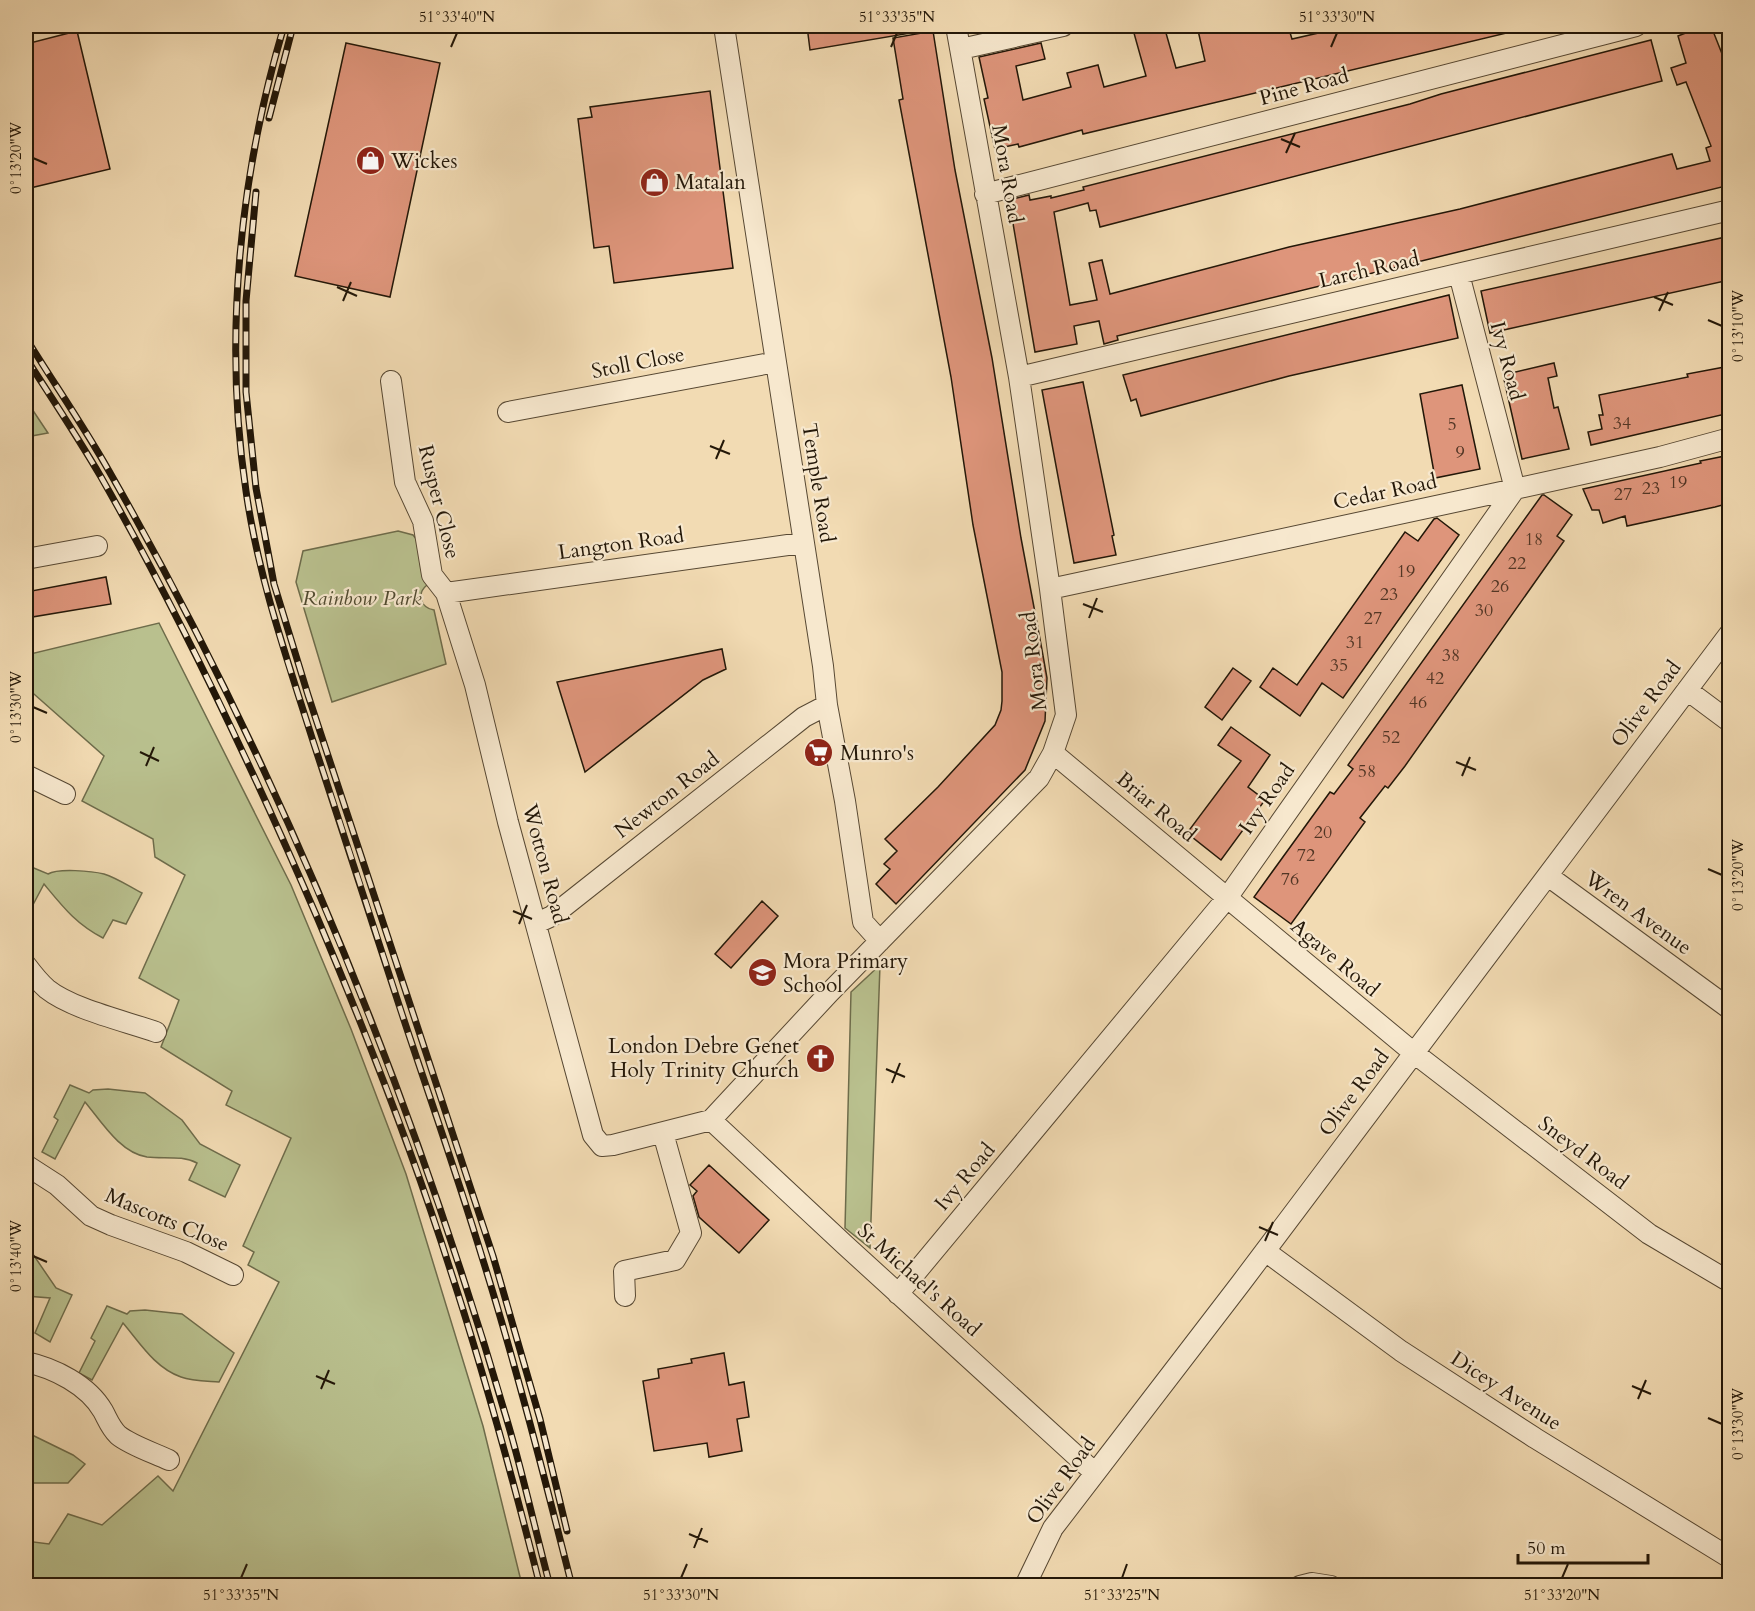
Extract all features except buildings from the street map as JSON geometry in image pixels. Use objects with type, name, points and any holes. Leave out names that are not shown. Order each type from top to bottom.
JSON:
[{"type":"street","name":"Temple Road","points":[[724,26],[862,922],[880,941]]},
{"type":"street","name":"Mora Road","points":[[711,1120],[880,941],[1039,778],[1053,753],[1066,716],[1019,377],[957,26]]},
{"type":"street","points":[[962,49],[1063,26]]},
{"type":"street","name":"Pine Road","points":[[985,194],[1636,26]]},
{"type":"street","name":"Larch Road","points":[[1019,377],[1730,210]]},
{"type":"street","name":"Ivy Road","points":[[898,1294],[1227,898],[1515,489],[1459,274]]},
{"type":"street","name":"Stoll Close","points":[[508,412],[776,362]]},
{"type":"street","name":"Rusper Close","points":[[391,381],[405,482],[423,521],[432,574],[447,593]]},
{"type":"street","name":"Cedar Road","points":[[1050,589],[1660,457],[1730,438]]},
{"type":"street","points":[[26,559],[68,542],[97,546]]},
{"type":"street","name":"Langton Road","points":[[447,593],[802,543]]},
{"type":"street","name":"Wotton Road","points":[[447,593],[474,685],[508,822],[593,1135],[602,1146],[663,1133]]},
{"type":"street","name":"Olive Road","points":[[1025,1586],[1053,1528],[1265,1251],[1730,633]]},
{"type":"street","points":[[1687,690],[1730,722]]},
{"type":"street","name":"Newton Road","points":[[537,923],[552,916],[804,717],[827,705]]},
{"type":"street","name":"Briar Road","points":[[1053,753],[1227,898]]},
{"type":"street","points":[[26,775],[65,794]]},
{"type":"street","name":"Wren Avenue","points":[[1548,876],[1730,1009]]},
{"type":"street","name":"Agave Road","points":[[1227,898],[1413,1053]]},
{"type":"street","points":[[26,965],[50,991],[156,1032]]},
{"type":"street","name":"Sneyd Road","points":[[1413,1053],[1649,1234],[1730,1282]]},
{"type":"street","points":[[625,1296],[624,1272],[675,1260],[692,1233],[663,1133],[711,1120]]},
{"type":"street","name":"St Michael's Road","points":[[711,1120],[1095,1473]]},
{"type":"street","name":"Mascotts Close","points":[[26,1165],[57,1185],[91,1216],[154,1242],[186,1252],[233,1275]]},
{"type":"street","name":"Dicey Avenue","points":[[1265,1251],[1401,1352],[1730,1558]]},
{"type":"street","points":[[26,1362],[70,1379],[91,1396],[103,1412],[108,1424],[120,1437],[169,1460]]},
{"type":"street","points":[[1300,1586],[1312,1583],[1331,1586]]},
{"type":"green space","points":[[26,400],[48,433],[26,437]]},
{"type":"green space","name":"Rainbow Park","points":[[398,531],[413,535],[417,540],[427,585],[421,596],[423,604],[434,610],[446,664],[332,702],[296,582],[303,551]]},
{"type":"green space","points":[[159,623],[291,885],[351,1029],[406,1174],[483,1426],[522,1585],[26,1585],[26,1541],[49,1544],[68,1514],[102,1525],[158,1476],[173,1491],[279,1282],[248,1265],[254,1252],[243,1246],[291,1138],[226,1105],[232,1091],[161,1047],[179,1000],[139,978],[185,875],[155,857],[153,839],[82,801],[104,756],[26,687],[26,655]]},
{"type":"green space","points":[[29,866],[48,874],[84,871],[104,874],[142,893],[126,924],[113,920],[103,938],[77,921],[44,884],[26,918],[26,873]]},
{"type":"green space","points":[[880,965],[870,1248],[845,1228],[851,992]]},
{"type":"green space","points":[[70,1085],[89,1093],[93,1090],[108,1089],[145,1093],[182,1120],[200,1144],[240,1165],[225,1197],[189,1180],[197,1163],[179,1158],[147,1157],[128,1149],[112,1135],[85,1102],[55,1159],[42,1152],[58,1120],[54,1117]]},
{"type":"green space","points":[[26,1244],[56,1288],[72,1295],[50,1342],[35,1333],[50,1298],[26,1296]]},
{"type":"green space","points":[[107,1306],[127,1314],[130,1311],[145,1310],[182,1314],[234,1353],[219,1382],[185,1378],[163,1368],[123,1323],[92,1380],[79,1373],[95,1341],[91,1338]]},
{"type":"green space","points":[[26,1432],[73,1455],[85,1464],[68,1483],[26,1483]]},
{"type":"railway","points":[[284,26],[256,139],[240,256],[236,315],[239,433],[251,523],[274,617],[293,679],[463,1195],[529,1421],[572,1586]]},
{"type":"railway","points":[[269,118],[293,26]]},
{"type":"railway","points":[[256,192],[246,301],[246,392],[256,488],[274,584],[308,695],[493,1256],[540,1419],[567,1531]]},
{"type":"railway","points":[[26,338],[99,454],[171,584],[230,700],[337,937],[430,1180],[471,1303],[514,1447],[550,1586]]},
{"type":"railway","points":[[26,358],[101,477],[160,585],[215,694],[317,917],[388,1092],[435,1224],[463,1308],[509,1466],[540,1586]]},
{"type":"place","name":"Wickes","points":[[370,161]]},
{"type":"place","name":"Matalan","points":[[654,182]]},
{"type":"place","name":"Munro's","points":[[819,753]]},
{"type":"place","name":"Mora Primary School","points":[[762,973]]},
{"type":"place","name":"London Debre Genet Holy Trinity Church","points":[[820,1058]]}]
